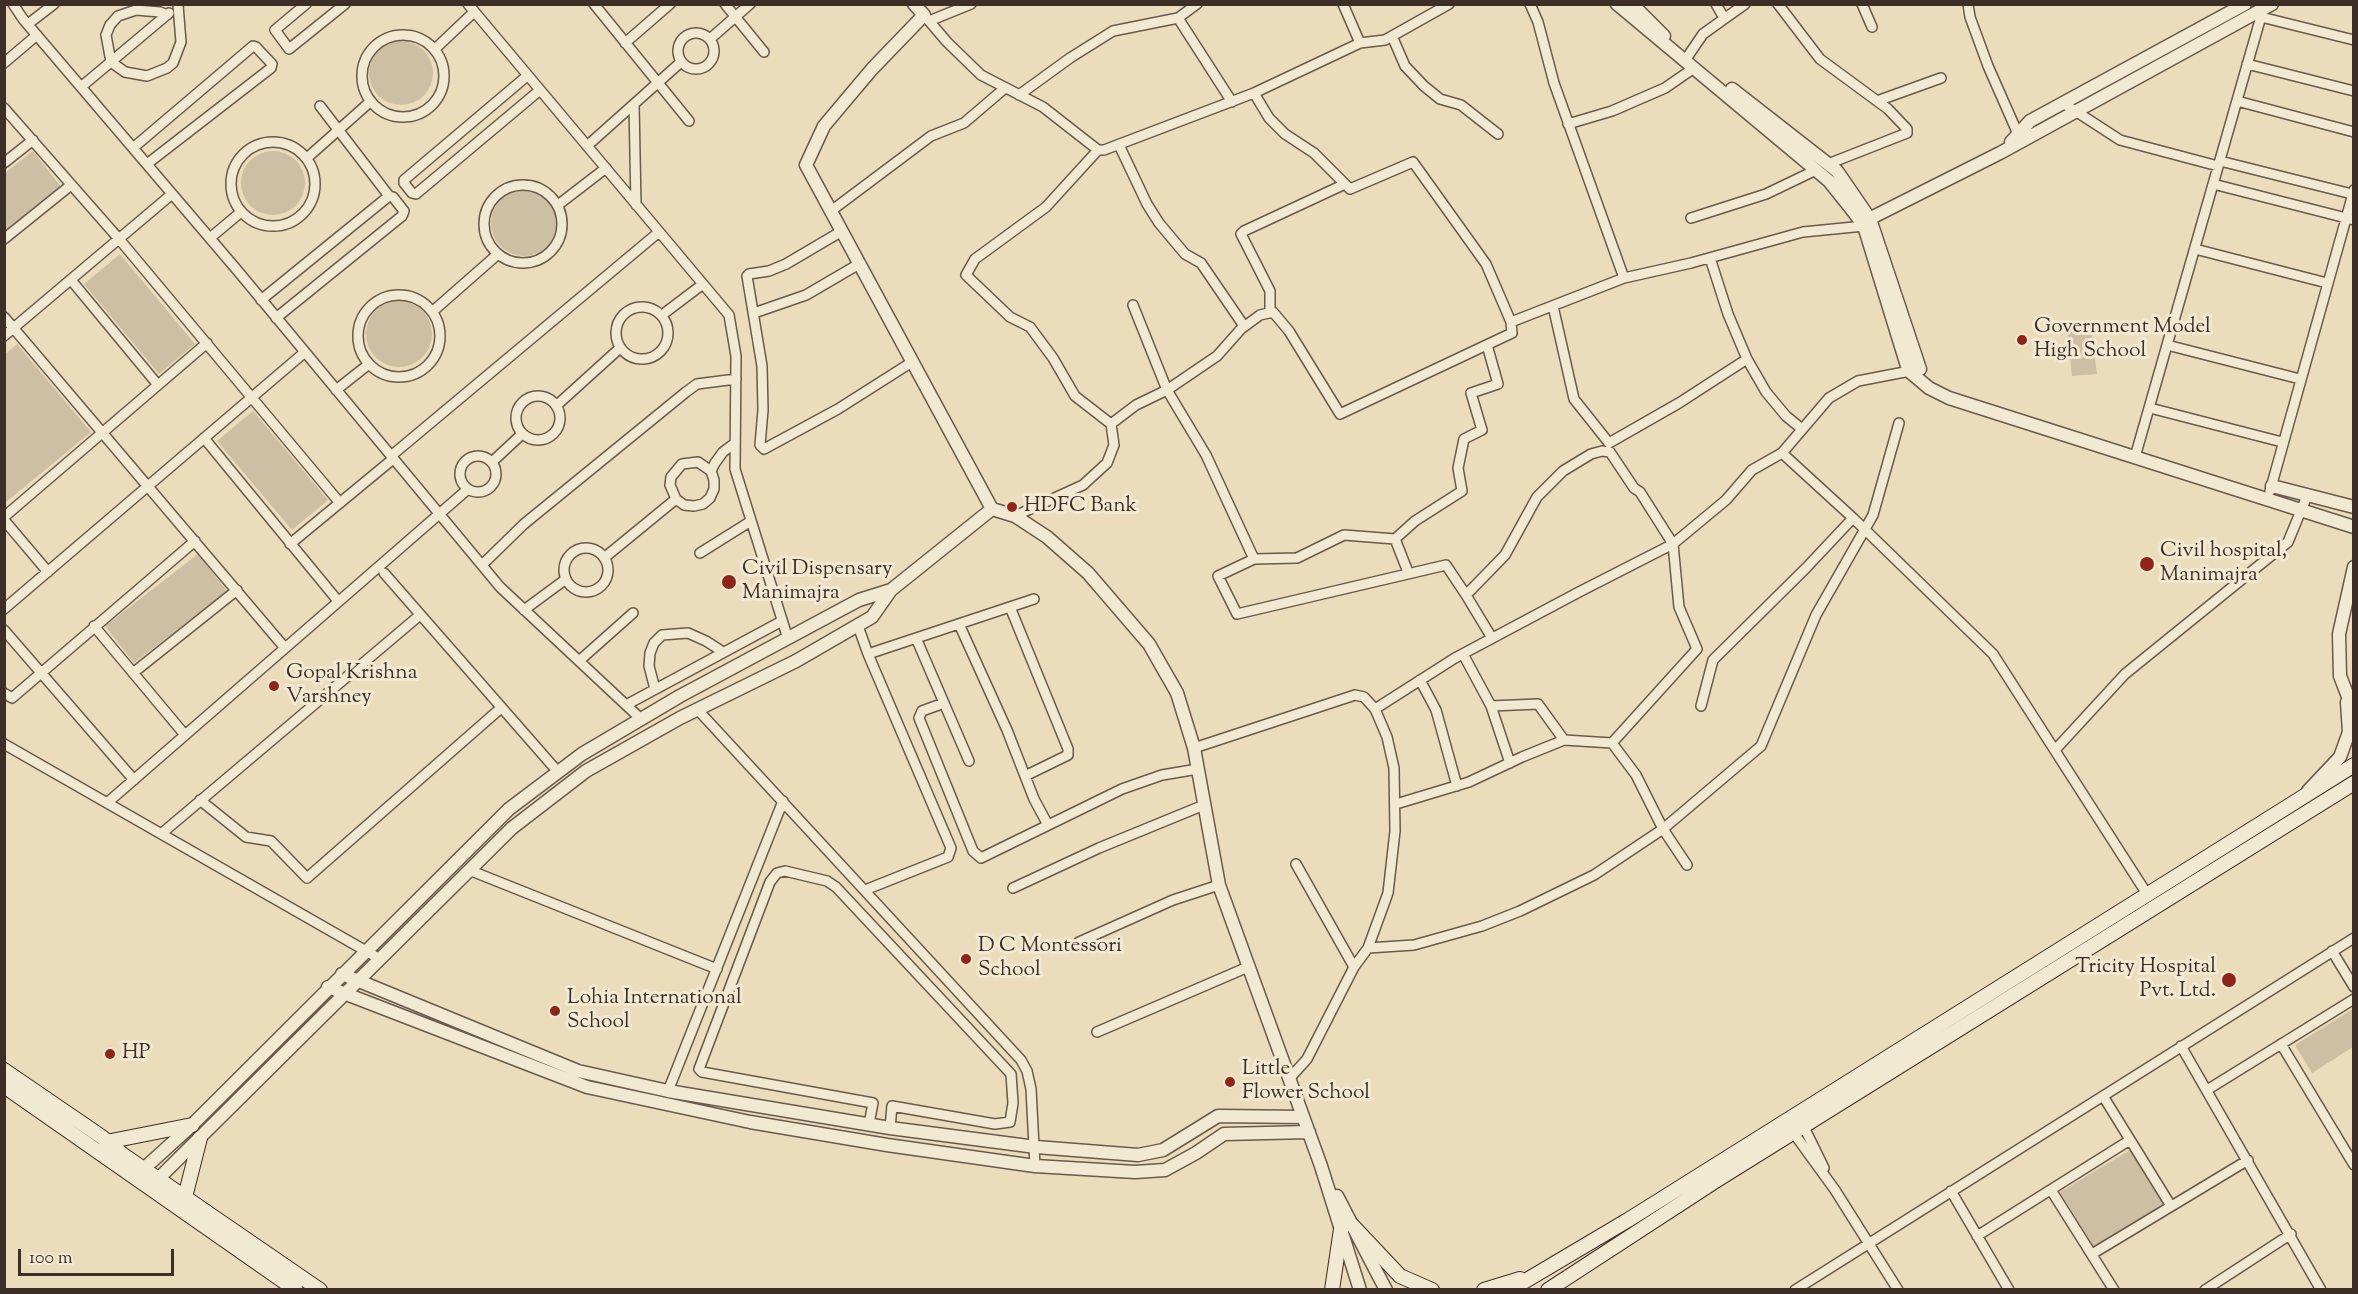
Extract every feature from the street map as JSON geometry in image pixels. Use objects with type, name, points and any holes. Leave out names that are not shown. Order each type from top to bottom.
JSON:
[{"type":"main road","points":[[1548,1290],[1795,1124],[2147,894],[2354,765]]},
{"type":"main road","points":[[1510,1290],[1795,1124],[2354,783]]},
{"type":"main road","points":[[4,1070],[106,1142],[139,1173]]},
{"type":"main road","points":[[4,1086],[154,1183],[296,1290]]},
{"type":"main road","points":[[106,1142],[192,1125]]},
{"type":"main road","points":[[184,1197],[200,1138]]},
{"type":"main road","points":[[154,1183],[184,1197],[320,1290]]},
{"type":"main road","points":[[1332,1290],[1347,1227],[1400,1276],[1432,1290]]},
{"type":"main road","points":[[1484,1290],[1534,1275]]},
{"type":"street","points":[[14,4],[37,35],[210,238],[500,587],[654,732]]},
{"type":"street","points":[[28,24],[54,4]]},
{"type":"street","points":[[306,4],[275,30],[289,49],[345,4]]},
{"type":"street","points":[[594,4],[689,120]]},
{"type":"street","points":[[625,43],[670,4]]},
{"type":"street","points":[[725,4],[764,52]]},
{"type":"street","points":[[710,39],[750,4]]},
{"type":"street","points":[[914,4],[981,75],[1043,107],[1098,150]]},
{"type":"street","points":[[971,4],[926,18],[872,69],[824,126],[806,165],[992,509],[1015,516],[1047,537],[1088,573],[1149,644],[1177,693],[1194,748],[1218,885],[1321,1166],[1347,1227],[1386,1290]]},
{"type":"street","points":[[1019,95],[1070,58],[1113,31],[1178,18],[1197,4]]},
{"type":"street","points":[[1343,4],[1360,43]]},
{"type":"street","points":[[1423,4],[1428,15]]},
{"type":"street","points":[[1015,516],[1083,485],[1107,463],[1114,445],[1111,424],[1075,396],[1053,358],[1030,327],[1010,317],[966,275],[975,259],[1046,207],[1098,150],[1119,145],[1232,102],[1360,43],[1385,40],[1449,4]]},
{"type":"street","points":[[1530,4],[1538,22],[1554,83],[1568,124],[1624,278]]},
{"type":"street","points":[[1617,4],[1829,181],[1865,223]]},
{"type":"street","points":[[1632,4],[1688,56],[1837,171],[1865,223],[1915,370],[1929,388],[1949,398],[2354,527]]},
{"type":"street","points":[[1716,4],[1724,18]]},
{"type":"street","points":[[1688,56],[1703,34],[1745,4]]},
{"type":"street","points":[[1778,4],[1820,59],[1888,109],[1907,129],[1907,133],[1828,164]]},
{"type":"street","points":[[1862,4],[1872,27]]},
{"type":"street","points":[[1968,4],[1970,17],[1988,66],[2018,134]]},
{"type":"street","points":[[2000,153],[2030,121],[2245,4]]},
{"type":"street","points":[[167,15],[160,12],[136,10],[118,16],[110,25],[106,35],[111,62],[125,72],[147,76],[173,63],[181,42],[179,5]]},
{"type":"street","points":[[81,87],[179,5]]},
{"type":"street","points":[[435,49],[471,8],[729,315],[736,356],[735,469],[796,661]]},
{"type":"street","points":[[1511,322],[1624,278],[1710,258],[1803,231],[1865,223],[2000,153],[2265,9],[2354,40]]},
{"type":"street","points":[[2135,457],[2247,64],[2265,9]]},
{"type":"street","points":[[1178,18],[1232,102]]},
{"type":"street","points":[[699,33],[710,39],[714,50],[707,65],[702,68],[691,68],[681,62],[677,50],[687,35],[699,33]]},
{"type":"street","points":[[4,63],[37,35]]},
{"type":"street","points":[[396,35],[410,35],[423,40],[435,49],[444,66],[445,76],[439,96],[433,104],[416,115],[397,116],[378,108],[371,101],[364,89],[362,75],[364,61],[377,44],[396,35]]},
{"type":"street","points":[[1392,36],[1405,66],[1424,86],[1440,99],[1461,105],[1498,134]]},
{"type":"street","points":[[133,148],[253,46],[272,64],[271,68],[147,164]]},
{"type":"street","points":[[587,146],[681,62]]},
{"type":"street","points":[[2247,64],[2354,91]]},
{"type":"street","points":[[1568,124],[1612,111],[1665,88],[1694,68]]},
{"type":"street","points":[[527,76],[404,180],[412,193],[416,194],[540,90]]},
{"type":"street","points":[[1876,101],[1941,78]]},
{"type":"street","points":[[831,211],[931,136],[964,123],[1005,88]]},
{"type":"street","points":[[1111,424],[1136,405],[1167,390],[1217,356],[1244,326],[1260,315],[1273,312],[1289,331],[1340,414],[1512,333],[1511,322],[1486,264],[1413,162],[1350,189],[1314,153],[1285,134],[1269,118],[1254,93]]},
{"type":"street","points":[[307,158],[371,101]]},
{"type":"street","points":[[2237,101],[2354,132]]},
{"type":"street","points":[[2063,103],[2120,140],[2353,192],[2350,219],[2327,283],[2267,499]]},
{"type":"street","points":[[634,104],[636,205]]},
{"type":"street","points":[[276,318],[402,216],[404,211],[393,197],[389,196],[320,106]]},
{"type":"street","points":[[4,108],[119,239],[340,503]]},
{"type":"street","points":[[4,163],[33,140]]},
{"type":"street","points":[[267,142],[278,142],[299,150],[307,158],[314,169],[316,182],[312,201],[301,217],[289,224],[264,225],[251,221],[241,212],[235,203],[231,181],[233,170],[246,151],[267,142]]},
{"type":"street","points":[[1119,145],[1147,204],[1159,223],[1185,254],[1201,263],[1244,326]]},
{"type":"street","points":[[558,205],[606,168]]},
{"type":"street","points":[[1691,218],[1766,194],[1816,170]]},
{"type":"street","points":[[523,184],[543,190],[558,205],[563,224],[562,233],[552,250],[544,257],[526,263],[507,259],[498,254],[486,237],[484,226],[485,216],[494,197],[503,190],[523,184]]},
{"type":"street","points":[[1270,313],[1270,291],[1241,234],[1345,184]]},
{"type":"street","points":[[2213,184],[2350,219]]},
{"type":"street","points":[[4,239],[70,185]]},
{"type":"street","points":[[4,336],[172,194]]},
{"type":"street","points":[[261,300],[389,196]]},
{"type":"street","points":[[210,238],[241,212]]},
{"type":"street","points":[[842,231],[786,264],[769,271],[749,274],[747,280],[762,366],[763,410],[760,445],[764,449],[838,409],[912,362]]},
{"type":"street","points":[[290,544],[658,232]]},
{"type":"street","points":[[2195,249],[2327,283]]},
{"type":"street","points":[[432,312],[498,254]]},
{"type":"street","points":[[1710,258],[1728,314],[1747,359],[1766,392],[1786,416],[1802,429]]},
{"type":"street","points":[[753,313],[806,295],[859,264]]},
{"type":"street","points":[[71,280],[158,385]]},
{"type":"street","points":[[662,315],[703,284]]},
{"type":"street","points":[[401,295],[418,300],[432,312],[440,333],[439,344],[429,364],[410,375],[399,377],[388,375],[369,364],[358,342],[358,330],[368,308],[389,296],[401,295]]},
{"type":"street","points":[[1133,305],[1167,390],[1206,455],[1254,559]]},
{"type":"street","points":[[1553,306],[1574,399],[1609,443],[1679,403],[1747,359]]},
{"type":"street","points":[[645,307],[654,309],[662,315],[668,331],[668,340],[658,354],[642,359],[633,358],[620,348],[616,338],[616,329],[619,319],[626,312],[645,307]]},
{"type":"street","points":[[4,317],[285,648]]},
{"type":"street","points":[[48,572],[4,519],[207,343]]},
{"type":"street","points":[[1487,345],[1498,384],[1471,393],[1482,430],[1464,440],[1458,468],[1462,491],[1415,521],[1395,539],[1344,535],[1297,558],[1254,559],[1218,576],[1237,614],[1408,572],[1446,565],[1492,638]]},
{"type":"street","points":[[2167,345],[2300,379]]},
{"type":"street","points":[[556,406],[620,348]]},
{"type":"street","points":[[4,609],[305,352]]},
{"type":"street","points":[[336,390],[369,364]]},
{"type":"street","points":[[1375,709],[1462,654],[1673,544],[1726,500],[1752,470],[1782,453],[1829,398],[1858,381],[1915,370]]},
{"type":"street","points":[[482,565],[524,525],[686,392],[697,384],[736,379]]},
{"type":"street","points":[[535,396],[551,400],[556,406],[560,414],[560,424],[556,432],[548,438],[539,440],[530,439],[522,434],[516,419],[521,404],[535,396]]},
{"type":"street","points":[[2150,408],[2282,442]]},
{"type":"street","points":[[1368,948],[1414,945],[1482,926],[1520,911],[1594,875],[1663,829],[1761,746],[1816,615],[1873,515],[1899,423]]},
{"type":"street","points":[[492,462],[522,434]]},
{"type":"street","points":[[204,438],[338,601]]},
{"type":"street","points":[[711,471],[723,452],[735,443]]},
{"type":"street","points":[[1466,595],[1505,555],[1537,497],[1563,471],[1591,454],[1602,451],[1610,452],[1673,544],[1679,608],[1697,649],[1612,743]]},
{"type":"street","points":[[1782,453],[1853,518],[1993,654],[2147,894]]},
{"type":"street","points":[[478,456],[492,462],[497,474],[492,487],[480,492],[468,489],[460,476],[465,462],[478,456]]},
{"type":"street","points":[[698,462],[711,471],[714,489],[710,498],[703,504],[684,505],[676,499],[670,485],[675,469],[682,464],[698,462]]},
{"type":"street","points":[[2272,486],[2354,507]]},
{"type":"street","points":[[107,803],[468,489]]},
{"type":"street","points":[[2055,750],[2125,674],[2288,542],[2307,496]]},
{"type":"street","points":[[604,558],[676,499]]},
{"type":"street","points":[[154,1183],[512,828],[586,771],[697,709],[796,661],[872,617],[891,590],[992,509]]},
{"type":"street","points":[[1701,706],[1713,660],[1853,518]]},
{"type":"street","points":[[700,553],[751,521]]},
{"type":"street","points":[[1395,539],[1408,572]]},
{"type":"street","points":[[4,693],[12,698],[195,541]]},
{"type":"street","points":[[586,548],[593,549],[608,564],[607,579],[597,589],[590,592],[575,590],[566,579],[564,565],[572,553],[586,548]]},
{"type":"street","points":[[2354,567],[2339,634],[2340,676],[2354,712]]},
{"type":"street","points":[[384,573],[558,772]]},
{"type":"street","points":[[524,610],[566,579]]},
{"type":"street","points":[[133,673],[237,590]]},
{"type":"street","points":[[139,1173],[192,1125],[509,809],[582,754],[680,696],[859,600],[891,590]]},
{"type":"street","points":[[868,654],[1034,599]]},
{"type":"street","points":[[1010,607],[1068,749],[1068,755],[1025,776]]},
{"type":"street","points":[[579,661],[633,613]]},
{"type":"street","points":[[161,834],[420,615]]},
{"type":"street","points":[[626,705],[782,621]]},
{"type":"street","points":[[959,624],[1048,825]]},
{"type":"street","points":[[94,626],[185,735]]},
{"type":"street","points":[[858,626],[951,848],[948,857],[865,890]]},
{"type":"street","points":[[4,630],[134,780]]},
{"type":"street","points":[[655,689],[649,666],[650,653],[654,643],[662,635],[688,633],[706,640],[723,652]]},
{"type":"street","points":[[916,638],[969,760]]},
{"type":"street","points":[[1462,654],[1491,706],[1509,763]]},
{"type":"street","points":[[1420,680],[1436,710],[1457,786]]},
{"type":"street","points":[[1194,748],[1355,694],[1364,697],[1375,709],[1387,737],[1394,768],[1396,804],[1388,893],[1368,948],[1354,967],[1307,1059],[1289,1079]]},
{"type":"street","points":[[2299,800],[2340,757],[2349,732],[2347,695]]},
{"type":"street","points":[[944,703],[922,711],[919,718],[973,851],[981,858],[1122,789],[1162,775],[1198,769]]},
{"type":"street","points":[[1491,706],[1538,704],[1564,740]]},
{"type":"street","points":[[200,800],[246,837],[271,841],[307,878],[501,708]]},
{"type":"street","points":[[697,709],[1021,1060],[1027,1071],[1031,1089],[1036,1147],[1035,1166]]},
{"type":"street","points":[[1396,804],[1457,786],[1564,740],[1612,743],[1636,775],[1663,829],[1687,865]]},
{"type":"street","points":[[4,744],[380,959]]},
{"type":"street","points":[[668,1091],[783,801]]},
{"type":"street","points":[[1013,888],[1099,848],[1204,805]]},
{"type":"street","points":[[1296,864],[1354,967]]},
{"type":"street","points":[[469,870],[717,969]]},
{"type":"street","points":[[785,871],[827,880],[836,887],[1009,1071],[1012,1078],[1012,1118],[1010,1122],[1004,1124],[995,1125],[873,1103],[702,1072],[699,1069],[770,882],[777,873],[785,871]]},
{"type":"street","points":[[1079,942],[1173,900],[1218,885]]},
{"type":"street","points":[[1795,1290],[2354,938]]},
{"type":"street","points":[[2332,951],[2354,987]]},
{"type":"street","points":[[1097,1032],[1248,967]]},
{"type":"street","points":[[342,974],[576,1077],[890,1128],[1088,1153],[1138,1155],[1163,1150],[1218,1116],[1303,1117]]},
{"type":"street","points":[[328,987],[576,1077],[750,1122],[887,1145],[1035,1166],[1136,1172],[1165,1170],[1224,1134],[1309,1132]]},
{"type":"street","points":[[2206,1090],[2354,999]]},
{"type":"street","points":[[2281,1044],[2354,1165]]},
{"type":"street","points":[[2181,1046],[2291,1234],[2321,1290]]},
{"type":"street","points":[[2103,1096],[2171,1206]]},
{"type":"street","points":[[869,1124],[873,1103]]},
{"type":"street","points":[[211,1106],[223,1116]]},
{"type":"street","points":[[890,1128],[892,1106]]},
{"type":"street","points":[[1795,1124],[1898,1290]]},
{"type":"street","points":[[1977,1236],[2130,1140]]},
{"type":"street","points":[[2092,1254],[2248,1160]]},
{"type":"street","points":[[2051,1190],[2114,1290]]},
{"type":"street","points":[[1951,1191],[2009,1290]]},
{"type":"street","points":[[1347,1227],[1360,1290]]},
{"type":"street","points":[[2205,1290],[2220,1286],[2291,1234]]},
{"type":"shaded area","points":[[395,41],[407,41],[424,50],[431,61],[433,73],[431,85],[424,96],[407,105],[395,105],[383,100],[374,91],[369,79],[369,67],[374,55],[383,46]]},
{"type":"shaded area","points":[[33,151],[62,188],[5,233],[5,173]]},
{"type":"shaded area","points":[[273,151],[291,157],[299,165],[305,183],[299,201],[291,209],[273,215],[255,209],[247,201],[241,183],[247,165],[255,157]]},
{"type":"shaded area","points":[[524,190],[536,193],[547,200],[554,211],[557,223],[554,235],[547,246],[536,253],[524,256],[512,253],[501,246],[494,235],[491,223],[494,211],[501,200],[512,193]]},
{"type":"shaded area","points":[[120,254],[195,344],[159,374],[84,284]]},
{"type":"shaded area","points":[[399,301],[412,304],[422,311],[429,321],[432,334],[429,347],[422,357],[412,364],[399,367],[386,364],[376,357],[369,347],[366,334],[369,321],[376,311],[386,304]]},
{"type":"shaded area","points":[[2091,327],[2097,374],[2072,376],[2067,330]]},
{"type":"shaded area","points":[[17,344],[91,432],[5,503],[5,354]]},
{"type":"shaded area","points":[[253,411],[328,500],[292,530],[217,441]]},
{"type":"shaded area","points":[[198,554],[227,591],[134,663],[105,626]]},
{"type":"shaded area","points":[[2353,1009],[2353,1047],[2312,1073],[2295,1045]]},
{"type":"shaded area","points":[[2130,1150],[2164,1205],[2094,1247],[2060,1192]]},
{"type":"place","name":"Government Model High School","points":[[2022,340]]},
{"type":"place","name":"HDFC Bank","points":[[1012,507]]},
{"type":"place","name":"Civil hospital, Manimajra","points":[[2147,564]]},
{"type":"place","name":"Civil Dispensary Manimajra","points":[[729,582]]},
{"type":"place","name":"Gopal Krishna Varshney","points":[[274,686]]},
{"type":"place","name":"D C Montessori School","points":[[966,959]]},
{"type":"place","name":"Tricity Hospital Pvt. Ltd.","points":[[2229,980]]},
{"type":"place","name":"Lohia International School","points":[[555,1011]]},
{"type":"place","name":"HP","points":[[110,1054]]},
{"type":"place","name":"Little Flower School","points":[[1230,1082]]}]
